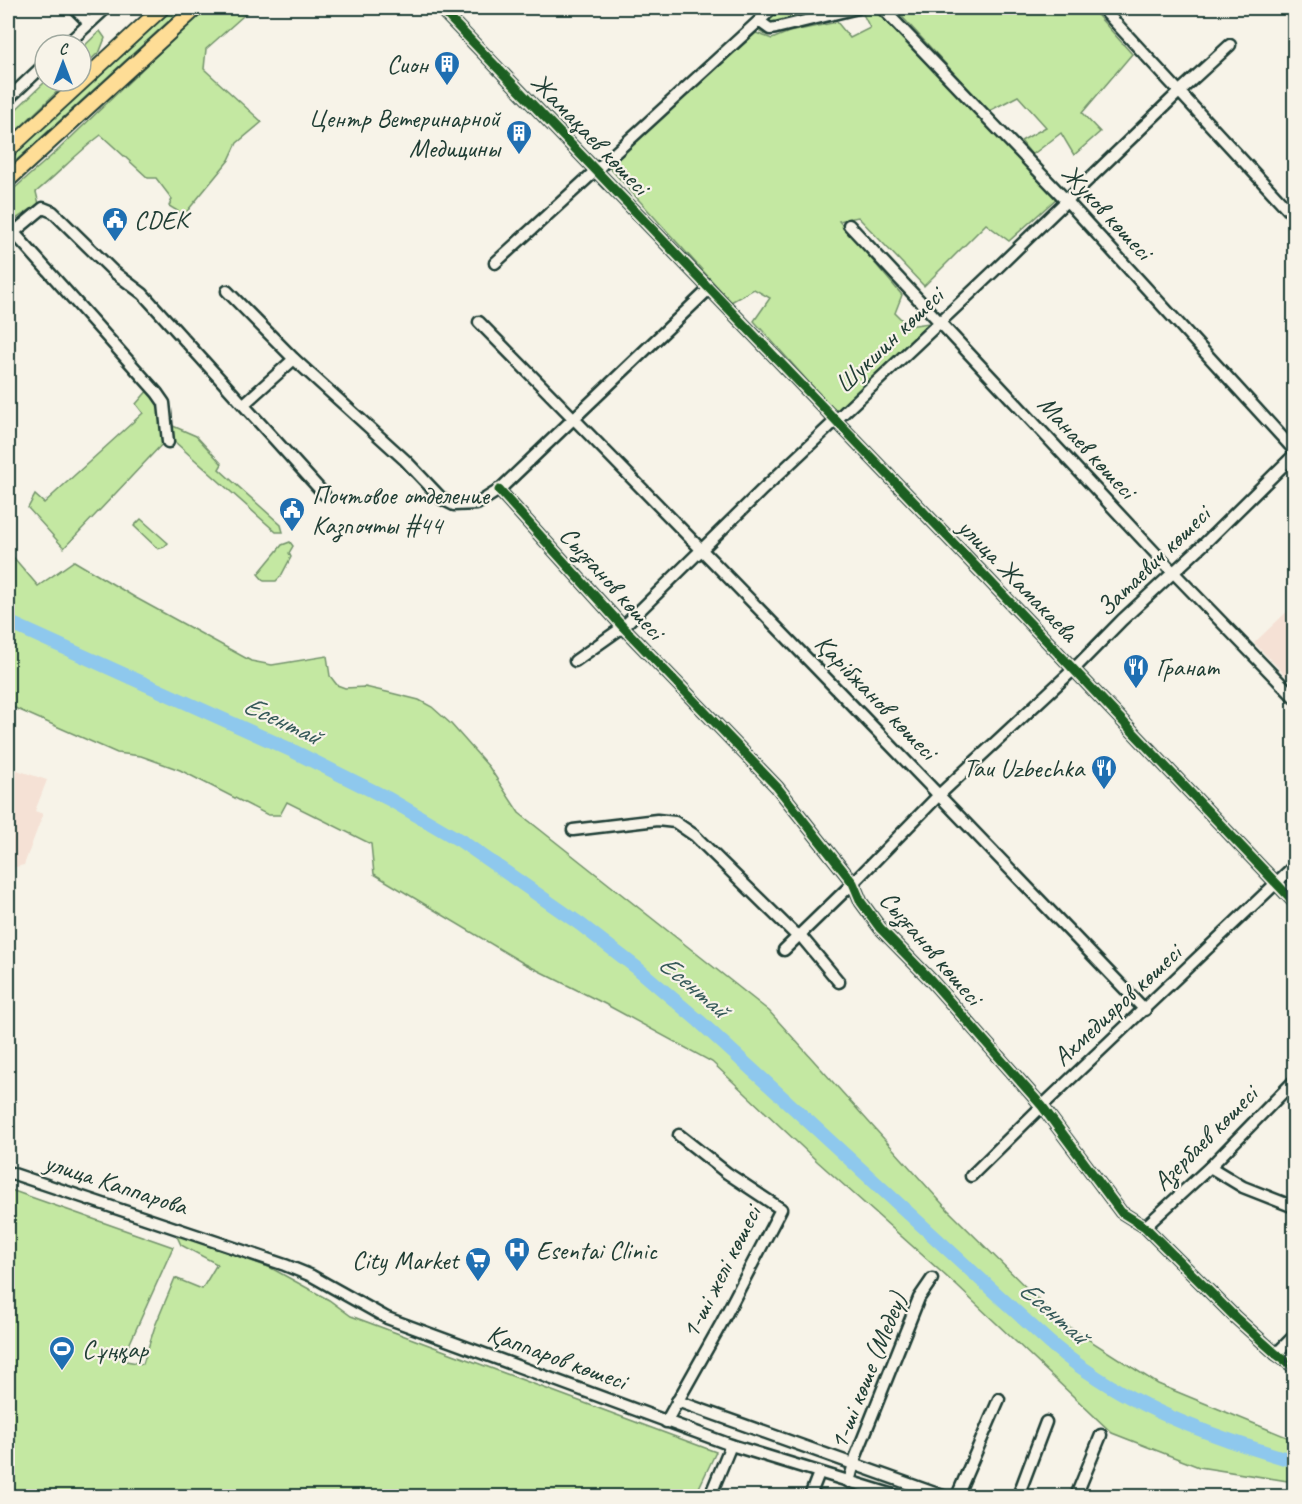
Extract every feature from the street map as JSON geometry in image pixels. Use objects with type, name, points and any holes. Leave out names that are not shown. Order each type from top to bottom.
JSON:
[{"type":"main road","points":[[8,150],[162,8]]},
{"type":"main road","points":[[8,180],[196,8]]},
{"type":"street","points":[[74,8],[89,23]]},
{"type":"street","points":[[79,33],[106,8]]},
{"type":"street","name":"Жамақаев көшесі","points":[[440,8],[710,289]]},
{"type":"street","points":[[495,263],[773,8]]},
{"type":"street","points":[[759,21],[770,29],[858,8]]},
{"type":"street","name":"Жуков көшесі","points":[[882,8],[1066,200],[1294,453]]},
{"type":"street","points":[[1101,8],[1294,216]]},
{"type":"street","name":"Шукшин көшесі","points":[[575,661],[623,627],[702,548],[1179,91],[1230,45]]},
{"type":"street","points":[[8,99],[33,75]]},
{"type":"street","points":[[168,442],[164,403],[157,393],[10,229],[43,208],[53,212],[114,272],[143,294],[324,494]]},
{"type":"street","name":"Манаев көшесі","points":[[849,225],[1173,572],[1294,697]]},
{"type":"street","points":[[227,291],[294,359],[405,460],[442,499],[454,505],[477,504],[499,490],[710,289]]},
{"type":"street","name":"улица Жамакаева","points":[[710,289],[1294,902]]},
{"type":"street","name":"Қарібжанов көшесі","points":[[479,322],[572,419],[702,548],[1144,1010]]},
{"type":"street","points":[[244,404],[294,359]]},
{"type":"street","name":"Затаевич көшесі","points":[[784,950],[854,883],[939,795],[1074,669],[1294,453]]},
{"type":"street","name":"Сызғанов көшесі","points":[[499,490],[623,627],[777,788],[854,883],[861,902],[880,928],[930,979],[1042,1106],[1121,1212],[1145,1227],[1235,1317],[1294,1367]]},
{"type":"street","points":[[573,830],[657,820],[675,822],[694,835],[799,936],[839,982]]},
{"type":"street","name":"Ахмедияров көшесі","points":[[971,1176],[1294,866]]},
{"type":"street","name":"Азербаев көшесі","points":[[1145,1227],[1210,1167],[1294,1081]]},
{"type":"street","name":"1-ші желі көшесі","points":[[677,1401],[721,1324],[781,1209],[727,1173],[679,1135]]},
{"type":"street","points":[[1210,1167],[1243,1187],[1294,1206]]},
{"type":"street","name":"улица Каппарова","points":[[8,1172],[211,1239]]},
{"type":"street","name":"Қаппаров көшесі","points":[[211,1239],[312,1276],[387,1318],[731,1445],[897,1497]]},
{"type":"street","name":"1-ші көше (Медеу)","points":[[849,1482],[919,1298],[932,1279]]},
{"type":"street","points":[[1276,1354],[1294,1336]]},
{"type":"street","points":[[957,1497],[999,1399]]},
{"type":"street","points":[[666,1422],[677,1401],[943,1497]]},
{"type":"street","points":[[1018,1497],[1046,1422]]},
{"type":"street","points":[[1076,1497],[1101,1435]]},
{"type":"street","points":[[710,1497],[731,1445]]},
{"type":"street","points":[[810,1497],[819,1473]]},
{"type":"shaded area","points":[[1294,605],[1294,684],[1254,643]]},
{"type":"shaded area","points":[[8,764],[11,768],[47,780],[35,811],[43,814],[24,865],[8,869]]},
{"type":"green space","points":[[174,8],[183,8],[93,90],[93,82]]},
{"type":"green space","points":[[206,8],[252,8],[206,49],[204,69],[262,122],[237,143],[229,160],[184,215],[169,206],[172,199],[156,178],[148,178],[101,135],[36,192],[39,204],[16,219],[11,218],[8,210],[8,194],[57,151]]},
{"type":"green space","points":[[778,8],[848,8],[785,27],[768,36],[760,32],[758,25]]},
{"type":"green space","points":[[894,8],[1091,8],[1132,54],[1082,113],[1100,132],[1074,155],[1061,133],[1032,155],[1021,141],[1046,127],[1018,96],[989,111]]},
{"type":"green space","points":[[873,9],[1058,197],[1009,241],[986,224],[924,286],[858,217],[839,221],[902,295],[895,313],[908,326],[929,323],[837,414],[754,321],[770,298],[754,289],[731,302],[608,166],[756,33],[772,39],[789,32],[837,22],[850,38],[870,28],[862,12]]},
{"type":"green space","points":[[100,31],[105,38],[100,51],[93,58],[93,38]]},
{"type":"green space","points":[[33,93],[56,93],[8,139],[8,117]]},
{"type":"green space","points":[[81,93],[90,93],[8,168],[8,160]]},
{"type":"green space","points":[[149,389],[161,405],[165,441],[64,548],[28,508],[35,495],[44,503],[143,413],[136,404]]},
{"type":"green space","points":[[173,426],[196,436],[222,464],[219,469],[281,525],[283,532],[276,532],[175,442]]},
{"type":"green space","points":[[141,519],[168,543],[164,547],[158,549],[134,526]]},
{"type":"green space","points":[[290,542],[293,546],[289,553],[291,557],[281,576],[276,581],[264,581],[258,574],[282,545]]},
{"type":"green space","points":[[8,551],[38,586],[74,561],[251,661],[272,665],[327,656],[330,676],[337,685],[345,688],[365,687],[391,693],[419,700],[432,707],[451,724],[489,767],[519,813],[769,1011],[948,1210],[1061,1322],[1158,1384],[1294,1440],[1294,1482],[1199,1467],[1112,1433],[957,1286],[818,1162],[712,1062],[523,963],[374,874],[371,844],[287,802],[280,815],[268,815],[180,770],[141,756],[117,753],[8,705]]},
{"type":"green space","points":[[8,1189],[173,1247],[125,1354],[126,1361],[143,1364],[155,1326],[175,1278],[202,1289],[217,1264],[181,1245],[176,1234],[271,1268],[329,1300],[351,1316],[716,1452],[695,1496],[8,1496]]},
{"type":"waterway","name":"Есентай","points":[[8,622],[291,750],[389,799],[461,841],[580,924],[637,968],[699,1021],[1050,1343],[1073,1361],[1111,1386],[1161,1413],[1214,1435],[1294,1461]]},
{"type":"cycle path","points":[[440,8],[988,579],[1294,902]]},
{"type":"cycle path","points":[[499,490],[623,627],[777,787],[853,883],[861,902],[880,928],[930,979],[1042,1106],[1121,1212],[1145,1227],[1235,1317],[1294,1367]]},
{"type":"place","name":"Сион","points":[[447,87]]},
{"type":"place","name":"Центр Ветеринарной Медицины","points":[[519,156]]},
{"type":"place","name":"CDEK","points":[[115,243]]},
{"type":"place","name":"Почтовое отделение Казпочты #44","points":[[292,533]]},
{"type":"place","name":"Гранат","points":[[1136,690]]},
{"type":"place","name":"Tau Uzbechka","points":[[1104,791]]},
{"type":"place","name":"Esentai Clinic","points":[[517,1273]]},
{"type":"place","name":"City Market","points":[[478,1283]]},
{"type":"place","name":"Сұңқар","points":[[62,1372]]}]
